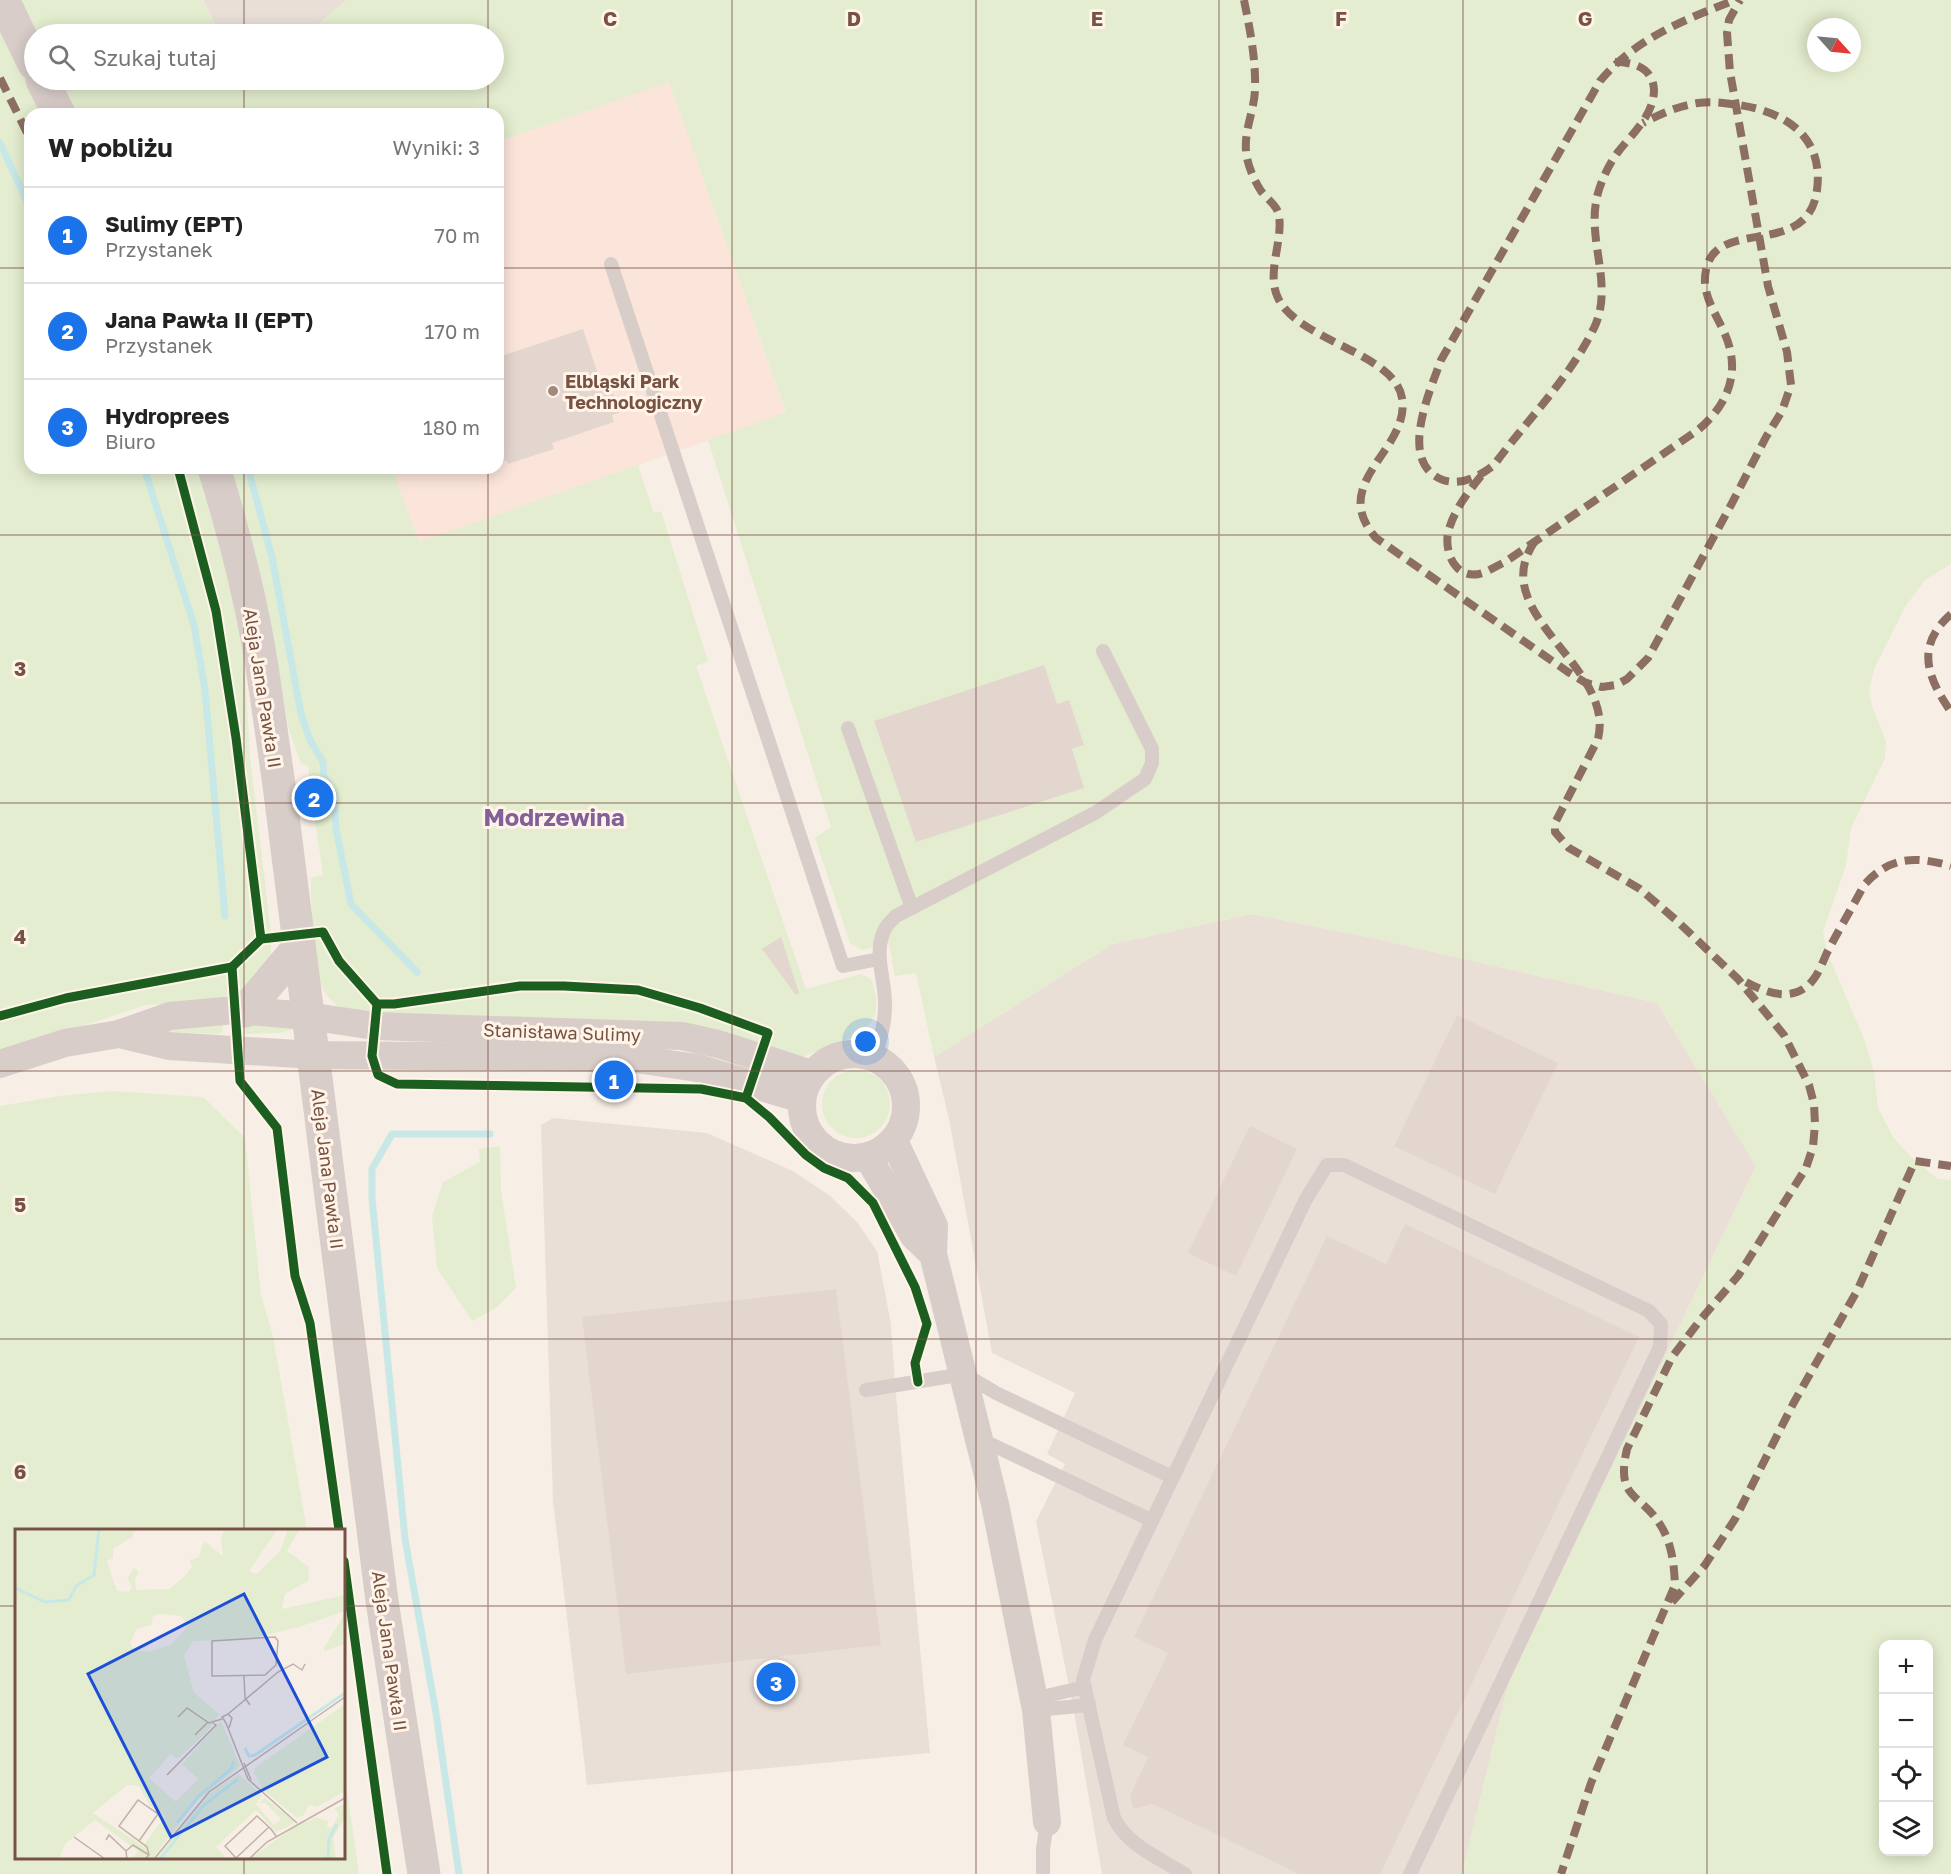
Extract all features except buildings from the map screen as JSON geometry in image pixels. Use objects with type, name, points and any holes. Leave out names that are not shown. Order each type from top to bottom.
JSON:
[{"type":"street","points":[[3,0],[24,43]]},
{"type":"street","points":[[47,90],[56,108]]},
{"type":"street","name":"Aleja Jana Pawła II","points":[[216,474],[235,541],[258,644],[279,784],[382,1601],[424,1874]]},
{"type":"street","points":[[245,1011],[299,947]]},
{"type":"street","name":"Stanisława Sulimy","points":[[119,1034],[170,1016],[245,1011],[308,1016],[374,1026],[682,1036],[718,1044],[807,1087]]},
{"type":"street","points":[[0,1064],[65,1043],[119,1034]]},
{"type":"street","name":"Stanisława Sulimy","points":[[119,1034],[169,1046],[313,1055],[629,1058],[807,1087]]},
{"type":"street","points":[[857,1053],[875,1057],[891,1068],[902,1084],[907,1104],[904,1123],[894,1141],[868,1157],[851,1159],[834,1155],[819,1146],[802,1116],[807,1087],[824,1062],[840,1055],[857,1053]]},
{"type":"street","points":[[894,1141],[934,1226],[933,1254],[995,1504],[1035,1704],[1047,1822]]},
{"type":"street","points":[[868,1157],[914,1236],[933,1254]]},
{"type":"lane","points":[[611,264],[722,593],[843,966],[879,958]]},
{"type":"lane","points":[[875,1057],[883,1029],[886,1005],[879,958],[884,929],[896,916],[1095,813],[1145,779],[1152,763],[1152,749],[1103,651]]},
{"type":"lane","points":[[848,728],[912,908]]},
{"type":"lane","points":[[1185,1874],[1135,1844],[1121,1832],[1114,1818],[1083,1680],[1095,1640],[1306,1199],[1327,1165],[1344,1165],[1649,1311],[1661,1324],[1660,1347],[1410,1874]]},
{"type":"lane","points":[[866,1390],[964,1374],[996,1393],[1172,1477]]},
{"type":"lane","points":[[977,1437],[1151,1520]]},
{"type":"lane","points":[[1035,1704],[1085,1687]]},
{"type":"lane","points":[[1035,1704],[1089,1705]]},
{"type":"lane","points":[[1043,1874],[1043,1849],[1047,1822]]},
{"type":"shaded area","points":[[203,0],[347,0],[319,24],[215,24]]},
{"type":"shaded area","name":"Elbląski Park Technologiczny","points":[[669,81],[786,413],[418,543],[394,474],[504,474],[504,140]]},
{"type":"shaded area","points":[[1252,914],[1368,937],[1657,1003],[1756,1166],[1508,1685],[1462,1874],[1102,1874],[1073,1706],[1036,1521],[1065,1464],[1047,1454],[1075,1393],[992,1353],[949,1119],[934,1057],[1112,944]]},
{"type":"shaded area","points":[[553,1118],[707,1133],[793,1171],[829,1195],[857,1222],[877,1251],[891,1324],[930,1753],[587,1785],[553,1501],[541,1125]]},
{"type":"green space","points":[[20,0],[203,0],[215,24],[32,24]]},
{"type":"green space","points":[[347,0],[1951,0],[1951,564],[1925,580],[1905,607],[1875,667],[1869,690],[1872,706],[1886,741],[1885,758],[1851,828],[1846,865],[1823,932],[1827,952],[1865,1041],[1874,1073],[1878,1108],[1893,1137],[1911,1157],[1938,1179],[1951,1180],[1951,1874],[1462,1874],[1508,1685],[1756,1166],[1657,1003],[1368,937],[1252,914],[1112,944],[934,1057],[916,973],[895,976],[889,944],[862,950],[850,943],[815,838],[831,827],[708,440],[786,412],[669,82],[504,140],[504,108],[73,108],[64,90],[504,90],[504,24],[319,24]]},
{"type":"green space","points":[[0,23],[24,72],[24,90],[33,90],[42,108],[24,108],[24,474],[203,474],[214,511],[244,649],[250,757],[271,932],[271,954],[265,969],[246,990],[204,1003],[146,1005],[0,1053]]},
{"type":"green space","points":[[638,465],[654,513],[661,511],[708,661],[696,666],[806,989],[861,974],[871,979],[876,997],[875,1012],[870,1023],[861,1032],[805,1056],[347,1011],[330,999],[323,989],[316,965],[312,919],[311,878],[323,875],[313,807],[318,806],[317,792],[311,792],[308,765],[301,764],[289,730],[273,642],[231,474],[394,474],[419,542]]},
{"type":"green space","points":[[243,1019],[292,1027],[291,1030],[279,1033],[244,1034]]},
{"type":"green space","points":[[223,1025],[220,1034],[144,1031]]},
{"type":"green space","points":[[856,1070],[869,1073],[880,1080],[887,1091],[890,1104],[887,1117],[880,1128],[869,1135],[856,1138],[843,1135],[832,1128],[825,1117],[822,1104],[825,1091],[832,1080],[843,1073]]},
{"type":"green space","points":[[113,1091],[203,1097],[245,1138],[261,1295],[273,1336],[307,1529],[15,1529],[15,1859],[345,1859],[345,1776],[359,1874],[0,1874],[0,1106],[59,1096]]},
{"type":"green space","points":[[500,1146],[501,1190],[516,1288],[496,1308],[472,1321],[437,1268],[432,1216],[443,1182],[480,1162],[479,1149]]},
{"type":"waterway","points":[[0,143],[24,195]]},
{"type":"waterway","points":[[146,474],[194,625],[205,690],[225,916]]},
{"type":"waterway","points":[[250,474],[272,557],[301,714],[310,740],[323,762],[324,776],[334,794],[336,829],[351,904],[417,972]]},
{"type":"waterway","points":[[459,1874],[436,1713],[405,1539],[372,1198],[372,1169],[392,1134],[490,1134]]},
{"type":"marked path","points":[[1244,0],[1255,67],[1255,90],[1246,149],[1254,179],[1277,209],[1279,216],[1280,226],[1274,268],[1278,298],[1289,313],[1305,325],[1382,369],[1395,383],[1402,398],[1401,417],[1395,434],[1365,483],[1361,500],[1363,518],[1376,538],[1568,672],[1586,683],[1602,687],[1616,685],[1627,679],[1648,658],[1782,411],[1791,385],[1787,352],[1768,286],[1730,72],[1727,33],[1729,20],[1740,0]]},
{"type":"marked path","points":[[1615,62],[1622,62],[1629,63],[1646,71],[1653,82],[1654,90],[1646,116],[1618,152],[1598,193],[1595,227],[1602,295],[1600,311],[1594,328],[1560,382],[1494,465],[1483,473],[1464,481],[1443,480],[1429,471],[1422,458],[1419,443],[1425,407],[1441,360],[1600,81],[1614,66],[1629,53],[1645,42],[1679,23],[1735,0]]},
{"type":"marked path","points":[[0,78],[24,127]]},
{"type":"marked path","points":[[1481,476],[1458,508],[1448,537],[1449,553],[1456,567],[1470,574],[1482,573],[1505,562],[1698,430],[1709,420],[1725,397],[1730,385],[1732,358],[1729,344],[1707,294],[1706,270],[1713,254],[1726,245],[1743,239],[1781,232],[1797,224],[1810,211],[1817,190],[1818,171],[1814,155],[1808,142],[1798,130],[1786,121],[1756,108],[1703,102],[1669,111],[1643,123]]},
{"type":"marked path","points":[[1535,541],[1524,567],[1526,592],[1537,616],[1589,687],[1598,712],[1598,739],[1555,823],[1555,832],[1569,848],[1640,889],[1738,979],[1784,1035],[1809,1085],[1814,1104],[1815,1124],[1813,1147],[1806,1168],[1738,1276],[1672,1357],[1627,1449],[1624,1466],[1627,1487],[1653,1515],[1665,1533],[1672,1554],[1675,1585],[1591,1783],[1561,1874]]},
{"type":"marked path","points":[[1951,614],[1932,638],[1928,662],[1936,686],[1951,712]]},
{"type":"marked path","points":[[1746,982],[1772,993],[1798,992],[1816,976],[1864,885],[1874,875],[1884,868],[1904,861],[1926,861],[1951,866]]},
{"type":"marked path","points":[[1672,1602],[1705,1565],[1735,1519],[1793,1404],[1857,1291],[1915,1161],[1951,1166]]},
{"type":"cycle path","points":[[0,1016],[66,998],[232,967],[261,939],[236,738],[216,611],[180,474]]},
{"type":"cycle path","points":[[261,939],[323,932],[339,961],[377,1004],[372,1056],[378,1075],[397,1084],[701,1089],[746,1098],[769,1117],[806,1155],[824,1168],[848,1178],[873,1203],[915,1287],[927,1324],[915,1363],[918,1382]]},
{"type":"cycle path","points":[[232,967],[240,1081],[277,1128],[295,1276],[310,1323],[339,1529]]},
{"type":"cycle path","points":[[377,1004],[394,1004],[520,986],[638,990],[700,1008],[768,1033],[746,1098]]},
{"type":"cycle path","points":[[345,1568],[387,1874]]},
{"type":"place","name":"Elbląski Park Technologiczny","points":[[553,391]]},
{"type":"place","name":"Jana Pawła II (EPT)","points":[[314,798]]},
{"type":"place","name":"Sulimy (EPT)","points":[[614,1080]]},
{"type":"place","name":"Hydroprees","points":[[776,1682]]},
{"type":"district","name":"Modrzewina","points":[[554,816]]}]
